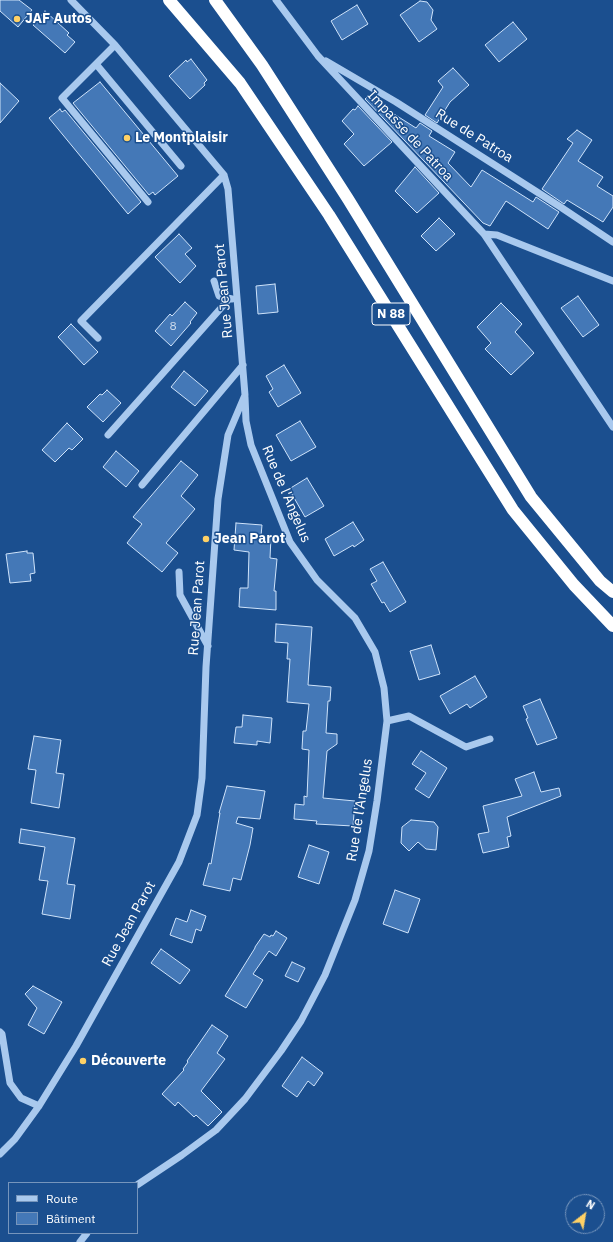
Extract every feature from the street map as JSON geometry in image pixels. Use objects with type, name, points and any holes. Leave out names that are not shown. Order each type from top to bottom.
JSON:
[{"type":"highway","name":"N 88","points":[[169,0],[240,83],[329,215],[513,510],[574,585],[613,626]]},
{"type":"highway","name":"N 88","points":[[215,0],[262,65],[348,199],[531,497],[600,581],[613,592]]},
{"type":"street","name":"Rue Jean Parot","points":[[0,1154],[15,1139],[39,1106],[76,1046],[179,862],[197,815],[202,778],[208,646],[220,484],[228,435],[245,395],[228,189],[224,175],[115,45],[70,0]]},
{"type":"street","points":[[278,2],[286,0]]},
{"type":"street","name":"Impasse de Patroa","points":[[278,2],[318,56],[484,234],[613,427]]},
{"type":"street","points":[[115,45],[62,98],[148,202]]},
{"type":"street","name":"Rue de Patroa","points":[[318,56],[396,102],[613,242]]},
{"type":"street","points":[[96,64],[181,166]]},
{"type":"street","points":[[98,338],[81,321],[224,175]]},
{"type":"street","points":[[484,234],[497,235],[613,281]]},
{"type":"street","points":[[214,281],[219,296],[238,301]]},
{"type":"street","points":[[108,434],[229,299]]},
{"type":"street","points":[[142,485],[243,365]]},
{"type":"street","name":"Rue de l'Angelus","points":[[138,1184],[216,1130],[245,1099],[281,1051],[301,1021],[325,975],[355,900],[370,851],[377,801],[387,720],[384,688],[375,652],[355,618],[317,580],[290,542],[251,445],[246,421],[245,395]]},
{"type":"street","points":[[179,572],[180,595],[208,646]]},
{"type":"street","points":[[387,720],[409,716],[466,747],[490,739]]},
{"type":"street","points":[[0,1032],[2,1034],[10,1083],[21,1098],[39,1106]]},
{"type":"street","points":[[80,1242],[86,1234]]},
{"type":"building","name":"JAF Autos","points":[[0,0],[19,0],[32,10],[18,27],[0,11]]},
{"type":"building","points":[[420,1],[427,2],[433,10],[431,20],[437,29],[419,42],[400,15]]},
{"type":"building","points":[[357,5],[368,24],[342,40],[331,21]]},
{"type":"building","points":[[45,11],[69,33],[67,35],[75,42],[65,53],[33,25]]},
{"type":"building","points":[[513,22],[527,39],[499,62],[485,45]]},
{"type":"building","points":[[191,59],[207,80],[204,83],[205,85],[190,99],[169,76],[186,60],[187,62]]},
{"type":"building","points":[[453,68],[469,85],[450,102],[437,123],[425,115],[443,87],[438,81]]},
{"type":"building","name":"Le Montplaisir","points":[[100,82],[178,176],[155,195],[153,192],[149,195],[73,103]]},
{"type":"building","points":[[0,83],[19,101],[0,123]]},
{"type":"building","points":[[367,97],[416,128],[420,123],[432,131],[429,136],[455,152],[448,163],[471,187],[482,170],[533,202],[536,197],[559,212],[548,229],[506,201],[490,226],[483,223],[365,99]]},
{"type":"building","points":[[358,106],[392,142],[364,166],[344,144],[354,134],[342,121],[353,109],[355,110]]},
{"type":"building","points":[[60,109],[62,112],[65,110],[141,202],[128,214],[49,118]]},
{"type":"building","points":[[577,130],[592,140],[578,161],[603,177],[597,186],[613,196],[613,207],[603,222],[567,200],[564,204],[542,189],[573,143],[567,139]]},
{"type":"building","points":[[415,167],[439,193],[417,213],[395,191]]},
{"type":"building","points":[[439,218],[455,234],[436,251],[421,236]]},
{"type":"building","points":[[179,234],[192,248],[185,254],[196,266],[180,283],[155,257]]},
{"type":"building","points":[[275,284],[278,312],[258,314],[256,286]]},
{"type":"building","points":[[578,296],[599,325],[583,337],[561,308]]},
{"type":"building","points":[[185,302],[197,313],[190,322],[191,323],[171,346],[155,331],[170,314],[172,316]]},
{"type":"building","points":[[501,303],[522,324],[515,332],[534,353],[511,375],[485,349],[491,343],[477,327]]},
{"type":"building","points":[[71,324],[98,352],[84,365],[58,337]]},
{"type":"building","points":[[284,365],[301,393],[278,407],[269,392],[273,389],[266,376]]},
{"type":"building","points":[[184,371],[208,391],[195,406],[171,387]]},
{"type":"building","points":[[107,390],[121,403],[103,422],[87,407],[100,394],[102,395]]},
{"type":"building","points":[[300,421],[316,447],[291,461],[276,435]]},
{"type":"building","points":[[67,423],[83,439],[72,450],[69,448],[55,462],[42,450]]},
{"type":"building","points":[[116,451],[139,471],[126,487],[103,467]]},
{"type":"building","points":[[181,461],[198,475],[181,496],[195,509],[166,543],[178,553],[162,572],[127,543],[142,524],[133,517]]},
{"type":"building","points":[[307,478],[324,506],[305,517],[289,489]]},
{"type":"building","points":[[353,522],[364,540],[354,547],[353,545],[334,556],[325,539]]},
{"type":"building","points":[[236,523],[262,525],[261,536],[271,537],[270,558],[277,559],[274,591],[276,591],[276,610],[239,607],[240,588],[248,588],[249,552],[234,550]]},
{"type":"building","points":[[27,551],[27,553],[33,553],[35,573],[30,574],[31,581],[10,583],[6,554]]},
{"type":"building","points":[[383,562],[406,602],[390,612],[384,602],[382,603],[371,584],[377,581],[370,569]]},
{"type":"building","points":[[276,624],[312,627],[308,685],[331,687],[330,701],[328,701],[326,733],[337,734],[337,744],[327,751],[323,798],[355,801],[353,826],[316,824],[317,821],[294,819],[295,804],[304,805],[304,796],[307,797],[309,750],[302,749],[303,731],[306,731],[309,704],[287,702],[290,659],[287,659],[288,643],[275,642]]},
{"type":"building","points":[[431,645],[440,674],[419,680],[410,651]]},
{"type":"building","points":[[475,676],[487,697],[470,708],[467,704],[450,714],[440,696]]},
{"type":"building","points":[[540,699],[557,738],[537,745],[526,719],[528,718],[523,706]]},
{"type":"building","points":[[243,715],[272,718],[270,743],[257,741],[257,745],[234,743],[236,727],[242,727]]},
{"type":"building","points":[[34,736],[61,740],[56,773],[64,774],[59,808],[31,803],[36,770],[28,769]]},
{"type":"building","points":[[421,751],[447,768],[429,798],[415,789],[426,773],[412,764]]},
{"type":"building","points":[[534,772],[541,792],[559,788],[561,796],[507,817],[511,836],[507,837],[509,847],[483,853],[478,834],[489,832],[483,806],[522,796],[515,779]]},
{"type":"building","points":[[227,786],[265,791],[260,819],[238,817],[236,823],[253,828],[241,880],[233,878],[230,891],[203,885],[209,863],[211,864],[219,813]]},
{"type":"building","points":[[411,820],[434,822],[438,827],[436,850],[426,849],[418,842],[409,851],[401,843],[402,827]]},
{"type":"building","points":[[21,829],[75,838],[67,884],[75,885],[70,919],[42,914],[48,881],[39,880],[45,847],[19,843]]},
{"type":"building","points":[[309,845],[329,852],[319,884],[298,877]]},
{"type":"building","points":[[395,890],[420,899],[408,933],[383,924]]},
{"type":"building","points":[[191,910],[206,916],[201,931],[196,929],[192,943],[170,935],[176,918],[187,922]]},
{"type":"building","points":[[276,931],[287,938],[276,956],[269,951],[253,974],[263,980],[246,1008],[225,996],[264,934],[270,937],[271,935],[273,936]]},
{"type":"building","points":[[161,949],[190,970],[180,984],[151,963]]},
{"type":"building","points":[[292,962],[305,968],[298,982],[285,976]]},
{"type":"building","points":[[33,986],[62,1002],[44,1034],[28,1025],[37,1008],[25,994]]},
{"type":"building","points":[[212,1025],[228,1036],[217,1053],[225,1059],[201,1091],[222,1112],[208,1126],[196,1115],[194,1117],[178,1102],[175,1106],[162,1094],[184,1070],[183,1069],[188,1062],[187,1061]]},
{"type":"building","points":[[302,1057],[323,1073],[314,1086],[308,1081],[297,1097],[282,1086]]},
{"type":"place","name":"JAF Autos","points":[[17,19]]},
{"type":"place","name":"Le Montplaisir","points":[[127,138]]},
{"type":"place","name":"Jean Parot","points":[[206,539]]},
{"type":"place","name":"Découverte","points":[[83,1061]]}]
